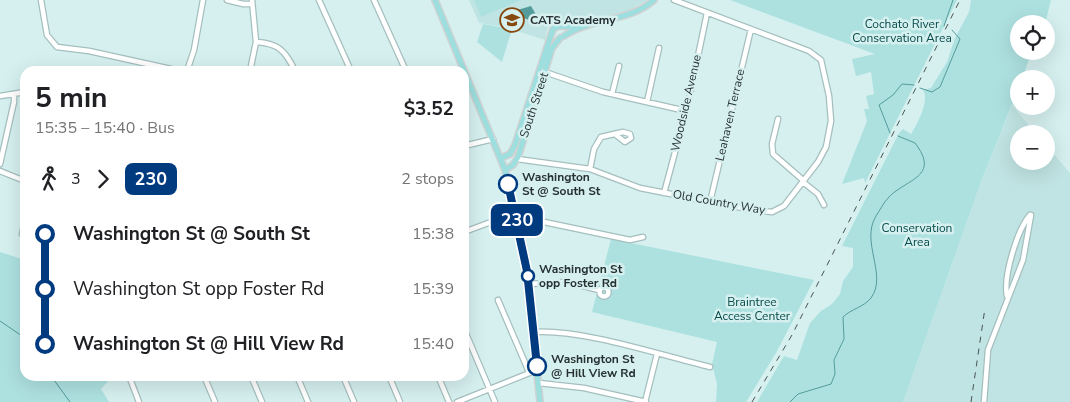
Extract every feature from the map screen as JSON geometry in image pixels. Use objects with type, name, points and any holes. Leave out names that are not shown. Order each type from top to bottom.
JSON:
[{"type":"main road","points":[[435,0],[463,66]]},
{"type":"main road","points":[[580,28],[560,26],[553,30],[554,36],[562,37],[580,28],[630,15],[654,0]]},
{"type":"main road","points":[[560,26],[565,30],[562,37]]},
{"type":"main road","name":"South Street","points":[[501,158],[510,154],[514,148],[553,30]]},
{"type":"main road","name":"South Street","points":[[505,170],[517,159],[554,44],[562,37]]},
{"type":"main road","points":[[469,80],[501,158],[516,216],[529,284],[540,402]]},
{"type":"street","points":[[41,0],[46,33],[55,46],[89,50],[158,66]]},
{"type":"street","points":[[189,66],[194,50],[203,0]]},
{"type":"street","points":[[228,0],[245,5],[252,2],[256,42],[251,66]]},
{"type":"street","points":[[319,0],[349,66]]},
{"type":"street","points":[[374,0],[404,66]]},
{"type":"street","name":"Old Country Way","points":[[517,159],[590,169],[632,186],[757,211],[774,211],[787,204],[824,153],[830,133],[832,114],[822,63],[812,52],[674,0]]},
{"type":"street","name":"Woodside Avenue","points":[[664,193],[686,111],[707,12]]},
{"type":"street","name":"Leahaven Terrace","points":[[710,202],[751,29]]},
{"type":"street","points":[[256,42],[281,48],[292,66]]},
{"type":"street","points":[[647,102],[659,48]]},
{"type":"street","points":[[612,94],[619,66]]},
{"type":"street","points":[[539,70],[612,94],[686,111]]},
{"type":"street","points":[[0,96],[20,93]]},
{"type":"street","points":[[0,164],[14,102],[14,94]]},
{"type":"street","points":[[778,119],[772,144],[773,154],[820,196],[824,205]]},
{"type":"street","points":[[590,169],[597,141],[606,135],[616,135]]},
{"type":"street","points":[[469,145],[494,139]]},
{"type":"street","points":[[0,171],[20,179]]},
{"type":"street","points":[[984,402],[987,352],[1007,296],[1015,284],[1024,260],[1031,215],[1024,226],[1008,270],[1006,282],[1007,296]]},
{"type":"street","points":[[469,230],[516,216],[630,240],[643,237]]},
{"type":"street","points":[[529,284],[567,282],[599,290]]},
{"type":"street","points":[[498,300],[529,372]]},
{"type":"street","points":[[534,332],[577,336],[710,367]]},
{"type":"street","points":[[469,340],[495,402]]},
{"type":"street","points":[[539,383],[584,388],[645,402],[657,354]]},
{"type":"street","points":[[457,402],[537,370]]},
{"type":"street","points":[[132,381],[139,402]]},
{"type":"street","points":[[206,381],[215,402]]},
{"type":"street","points":[[254,381],[262,402]]},
{"type":"street","points":[[299,381],[308,402]]},
{"type":"street","points":[[345,381],[354,402]]},
{"type":"street","points":[[391,381],[400,402]]},
{"type":"street","points":[[440,381],[448,402]]},
{"type":"shaded area","name":"CATS Academy","points":[[469,0],[648,0],[625,12],[579,24],[566,24],[554,17],[546,20],[548,27],[545,40],[505,27],[479,23]]},
{"type":"shaded area","points":[[531,6],[538,18],[536,23],[517,15],[514,11]]},
{"type":"shaded area","points":[[1010,110],[1010,115],[1020,115],[1029,125],[1010,125],[1010,170],[1055,170],[1055,156],[1070,173],[1070,402],[903,402],[982,179]]},
{"type":"green space","points":[[474,0],[521,0],[481,17]]},
{"type":"green space","name":"Cochato River Conservation Area","points":[[730,0],[957,0],[865,183],[864,178],[842,184],[867,121],[864,109],[869,109],[866,96],[874,94],[871,72],[856,76],[852,59],[875,54]]},
{"type":"green space","name":"Conservation Area","points":[[971,0],[1051,0],[1047,15],[1010,15],[1010,60],[1029,60],[1025,70],[1010,70],[1010,109],[982,179],[903,402],[757,402],[784,356],[797,360],[810,323],[821,311],[832,304],[840,294],[843,281],[853,267],[853,248],[842,246],[899,133],[903,129],[911,134],[924,106],[925,95],[923,90],[931,88],[947,62],[955,38],[969,12]]},
{"type":"green space","points":[[483,24],[512,29],[502,62],[477,42]]},
{"type":"green space","name":"Braintree Access Center","points":[[611,239],[814,280],[776,353],[746,402],[716,402],[717,384],[712,364],[717,342],[592,312]]},
{"type":"green space","points":[[0,252],[20,258],[20,381],[108,381],[101,389],[109,402],[0,402]]},
{"type":"waterway","points":[[944,26],[953,0]]},
{"type":"waterway","points":[[920,88],[932,92],[940,87],[960,39],[952,30]]},
{"type":"waterway","points":[[890,133],[879,105],[893,95],[902,84],[914,85]]},
{"type":"waterway","points":[[790,402],[798,394],[831,384],[835,374],[834,360],[844,339],[843,317],[868,301],[875,289],[877,279],[871,237],[872,226],[876,216],[887,199],[912,181],[923,170],[922,154],[915,143],[898,136]]},
{"type":"waterway","points":[[0,321],[20,335]]},
{"type":"waterway","points":[[55,381],[70,402]]},
{"type":"railway","points":[[752,402],[792,335],[960,0]]},
{"type":"railway","points":[[971,402],[985,308]]},
{"type":"bus line","name":"230","points":[[508,184],[527,271],[537,366]]},
{"type":"place","name":"CATS Academy","points":[[512,20]]},
{"type":"place","name":"Washington St @ South St","points":[[508,184]]},
{"type":"place","name":"Washington St opp Foster Rd","points":[[528,276]]},
{"type":"place","name":"Washington St @ Hill View Rd","points":[[537,366]]}]
